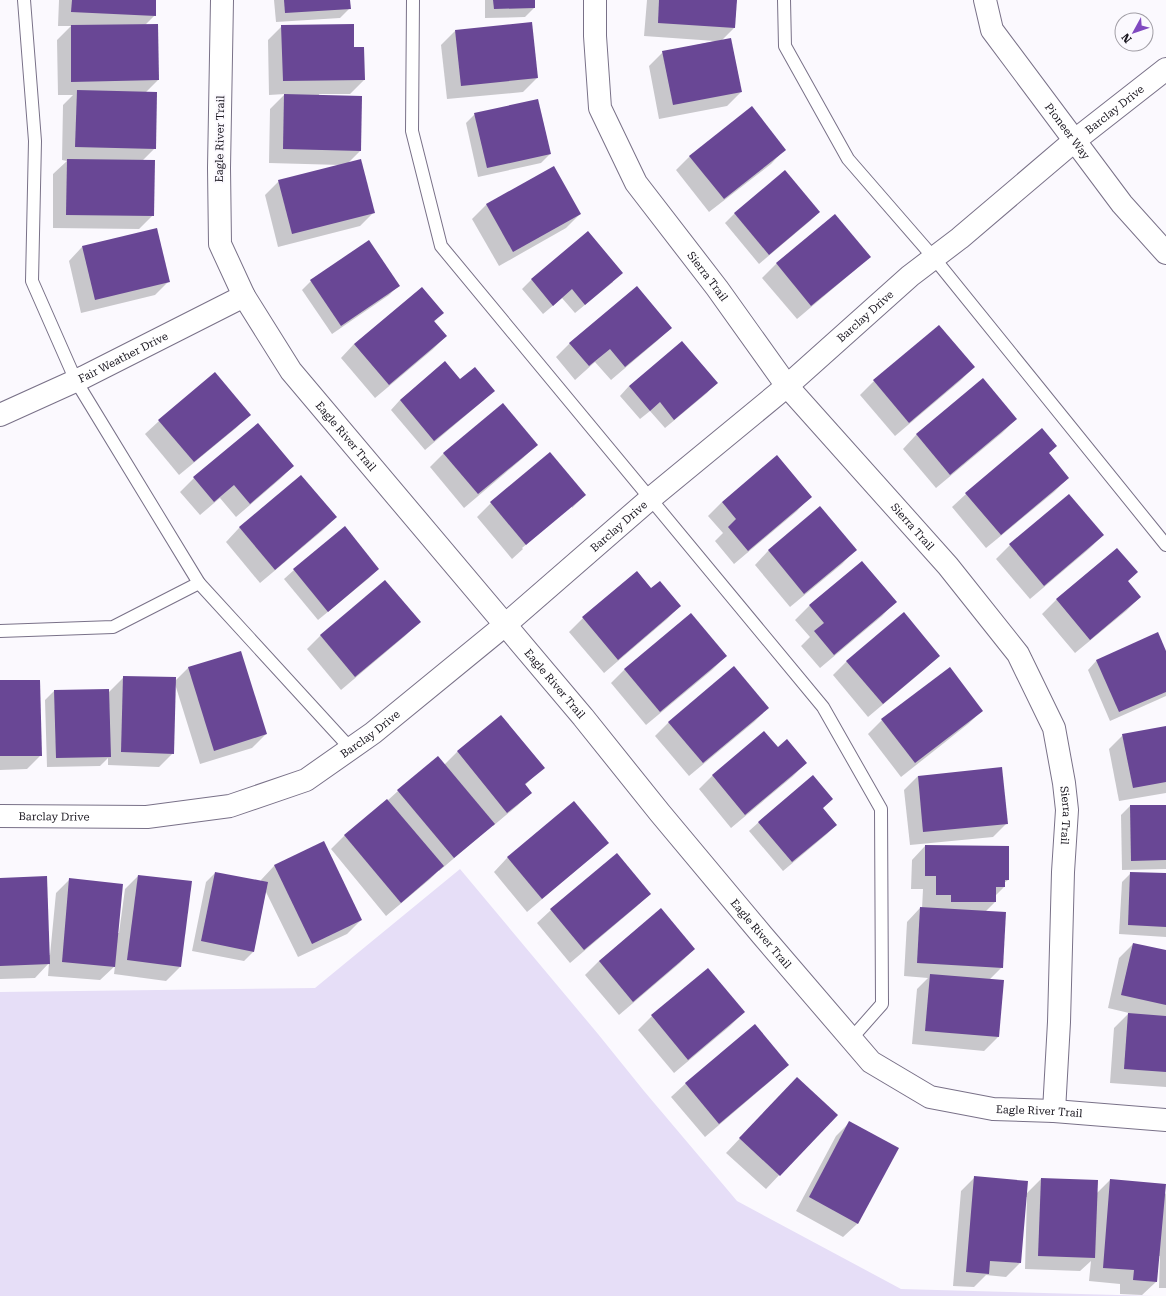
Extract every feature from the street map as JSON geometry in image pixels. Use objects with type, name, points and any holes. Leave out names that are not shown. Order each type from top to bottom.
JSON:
[{"type":"street","name":"Eagle River Trail","points":[[222,0],[219,168],[220,244],[244,296],[291,371],[583,717],[665,819],[871,1062],[930,1097],[993,1109],[1054,1111],[1166,1120]]},
{"type":"street","name":"Sierra Trail","points":[[595,0],[595,36],[600,108],[636,183],[717,288],[788,386],[948,566],[1018,654],[1054,728],[1064,783],[1067,810],[1054,1111]]},
{"type":"street","name":"Pioneer Way","points":[[984,0],[992,30],[1122,204],[1166,253]]},
{"type":"street","name":"Barclay Drive","points":[[0,816],[147,817],[230,806],[306,780],[379,728],[505,625],[651,498],[788,386],[910,276],[960,238],[1074,141],[1166,69]]},
{"type":"street","name":"Fair Weather Drive","points":[[0,415],[76,381],[244,296]]},
{"type":"lane","points":[[24,0],[35,141],[32,281],[76,381],[199,583],[351,749]]},
{"type":"lane","points":[[414,0],[412,131],[441,246],[823,707],[881,809],[882,1004],[851,1039]]},
{"type":"lane","points":[[784,0],[785,46],[848,159],[934,258],[1166,545]]},
{"type":"lane","points":[[0,631],[113,627],[199,583]]},
{"type":"shaded area","points":[[460,869],[737,1201],[901,1289],[1154,1296],[0,1296],[0,992],[315,988]]},
{"type":"building","points":[[72,0],[156,0],[156,16],[71,12]]},
{"type":"building","points":[[284,0],[350,0],[351,9],[285,13]]},
{"type":"building","points":[[493,0],[535,0],[535,8],[494,9]]},
{"type":"building","points":[[659,0],[737,0],[735,28],[658,23]]},
{"type":"building","points":[[532,22],[538,78],[461,86],[455,30]]},
{"type":"building","points":[[158,24],[159,80],[71,82],[71,25]]},
{"type":"building","points":[[354,24],[354,47],[364,47],[365,80],[283,81],[281,25]]},
{"type":"building","points":[[731,38],[742,92],[673,105],[662,51]]},
{"type":"building","points":[[77,90],[157,92],[156,149],[75,147]]},
{"type":"building","points":[[284,94],[362,96],[361,151],[283,149]]},
{"type":"building","points":[[538,99],[551,154],[487,168],[474,113]]},
{"type":"building","points":[[752,106],[786,150],[724,199],[689,156]]},
{"type":"building","points":[[67,159],[155,160],[154,216],[66,215]]},
{"type":"building","points":[[361,159],[375,213],[292,234],[278,180]]},
{"type":"building","points":[[554,166],[581,214],[513,252],[486,204]]},
{"type":"building","points":[[785,170],[820,212],[769,255],[734,213]]},
{"type":"building","points":[[835,214],[871,257],[811,306],[776,263]]},
{"type":"building","points":[[157,228],[170,282],[95,300],[82,246]]},
{"type":"building","points":[[588,231],[623,273],[585,305],[572,289],[553,306],[531,279]]},
{"type":"building","points":[[369,240],[400,286],[341,326],[310,280]]},
{"type":"building","points":[[637,286],[672,328],[625,367],[610,349],[589,366],[569,343]]},
{"type":"building","points":[[422,287],[444,313],[434,321],[447,336],[389,385],[354,344]]},
{"type":"building","points":[[939,325],[975,367],[909,423],[873,380]]},
{"type":"building","points":[[682,341],[718,383],[674,420],[660,402],[650,411],[629,386]]},
{"type":"building","points":[[445,361],[460,379],[475,367],[495,391],[434,441],[400,400]]},
{"type":"building","points":[[215,372],[251,415],[194,462],[158,420]]},
{"type":"building","points":[[983,378],[1017,419],[950,475],[916,434]]},
{"type":"building","points":[[503,403],[538,445],[478,494],[443,453]]},
{"type":"building","points":[[258,423],[294,466],[250,504],[234,485],[214,502],[193,477]]},
{"type":"building","points":[[1042,428],[1057,446],[1049,453],[1069,478],[1001,535],[965,493]]},
{"type":"building","points":[[550,452],[586,495],[526,545],[490,502]]},
{"type":"building","points":[[777,455],[812,497],[748,551],[728,527],[736,519],[722,502]]},
{"type":"building","points":[[301,475],[337,517],[275,570],[239,527]]},
{"type":"building","points":[[1069,494],[1104,535],[1044,586],[1009,544]]},
{"type":"building","points":[[820,506],[857,550],[804,594],[768,550]]},
{"type":"building","points":[[345,526],[379,569],[328,612],[293,569]]},
{"type":"building","points":[[1117,548],[1138,572],[1128,581],[1141,597],[1090,640],[1056,599]]},
{"type":"building","points":[[862,561],[897,602],[834,655],[814,631],[824,623],[809,605]]},
{"type":"building","points":[[637,571],[651,588],[660,581],[681,606],[618,660],[582,617]]},
{"type":"building","points":[[385,580],[421,622],[355,677],[320,635]]},
{"type":"building","points":[[904,612],[940,656],[883,704],[846,661]]},
{"type":"building","points":[[691,613],[727,656],[660,712],[624,669]]},
{"type":"building","points":[[1158,632],[1166,651],[1166,692],[1119,712],[1096,660]]},
{"type":"building","points":[[241,651],[267,734],[214,751],[188,667]]},
{"type":"building","points":[[734,666],[769,708],[703,763],[668,722]]},
{"type":"building","points":[[950,667],[983,711],[915,763],[881,719]]},
{"type":"building","points":[[123,676],[176,677],[174,754],[121,752]]},
{"type":"building","points":[[0,680],[40,680],[42,756],[0,756]]},
{"type":"building","points":[[109,689],[111,757],[56,758],[54,690]]},
{"type":"building","points":[[501,715],[545,768],[525,784],[532,793],[507,813],[457,751]]},
{"type":"building","points":[[1166,726],[1166,782],[1133,788],[1122,734]]},
{"type":"building","points":[[764,731],[778,747],[787,739],[807,763],[745,815],[712,775]]},
{"type":"building","points":[[438,756],[495,824],[454,858],[397,790]]},
{"type":"building","points":[[1002,767],[1008,824],[923,832],[918,776]]},
{"type":"building","points":[[813,775],[833,799],[823,808],[837,825],[792,862],[758,822]]},
{"type":"building","points":[[387,799],[444,866],[401,903],[344,835]]},
{"type":"building","points":[[574,801],[609,843],[542,899],[507,857]]},
{"type":"building","points":[[1130,805],[1166,805],[1166,860],[1131,861]]},
{"type":"building","points":[[324,841],[362,920],[312,944],[274,865]]},
{"type":"building","points":[[925,845],[1009,846],[1009,880],[1005,880],[1005,887],[996,887],[996,902],[951,902],[951,895],[936,895],[936,876],[925,876]]},
{"type":"building","points":[[617,853],[651,894],[584,950],[550,909]]},
{"type":"building","points":[[215,872],[268,882],[254,952],[201,941]]},
{"type":"building","points":[[1130,872],[1166,873],[1166,927],[1128,925]]},
{"type":"building","points":[[138,875],[192,881],[181,967],[127,960]]},
{"type":"building","points":[[47,876],[50,964],[0,966],[0,878]]},
{"type":"building","points":[[69,878],[123,884],[115,967],[62,962]]},
{"type":"building","points":[[920,907],[1006,912],[1003,968],[917,963]]},
{"type":"building","points":[[661,908],[695,949],[633,1002],[599,961]]},
{"type":"building","points":[[1133,943],[1166,950],[1166,1005],[1121,995]]},
{"type":"building","points":[[708,968],[745,1012],[688,1060],[651,1015]]},
{"type":"building","points":[[930,974],[1004,980],[999,1037],[925,1031]]},
{"type":"building","points":[[1128,1013],[1166,1016],[1166,1072],[1124,1069]]},
{"type":"building","points":[[755,1024],[789,1065],[719,1124],[685,1083]]},
{"type":"building","points":[[797,1077],[838,1115],[780,1176],[739,1138]]},
{"type":"building","points":[[849,1121],[899,1148],[858,1224],[809,1197]]},
{"type":"building","points":[[974,1176],[1028,1181],[1021,1263],[990,1261],[989,1274],[966,1272]]},
{"type":"building","points":[[1041,1178],[1098,1180],[1095,1258],[1038,1256]]},
{"type":"building","points":[[1110,1179],[1166,1184],[1157,1282],[1133,1280],[1134,1270],[1103,1268]]}]
